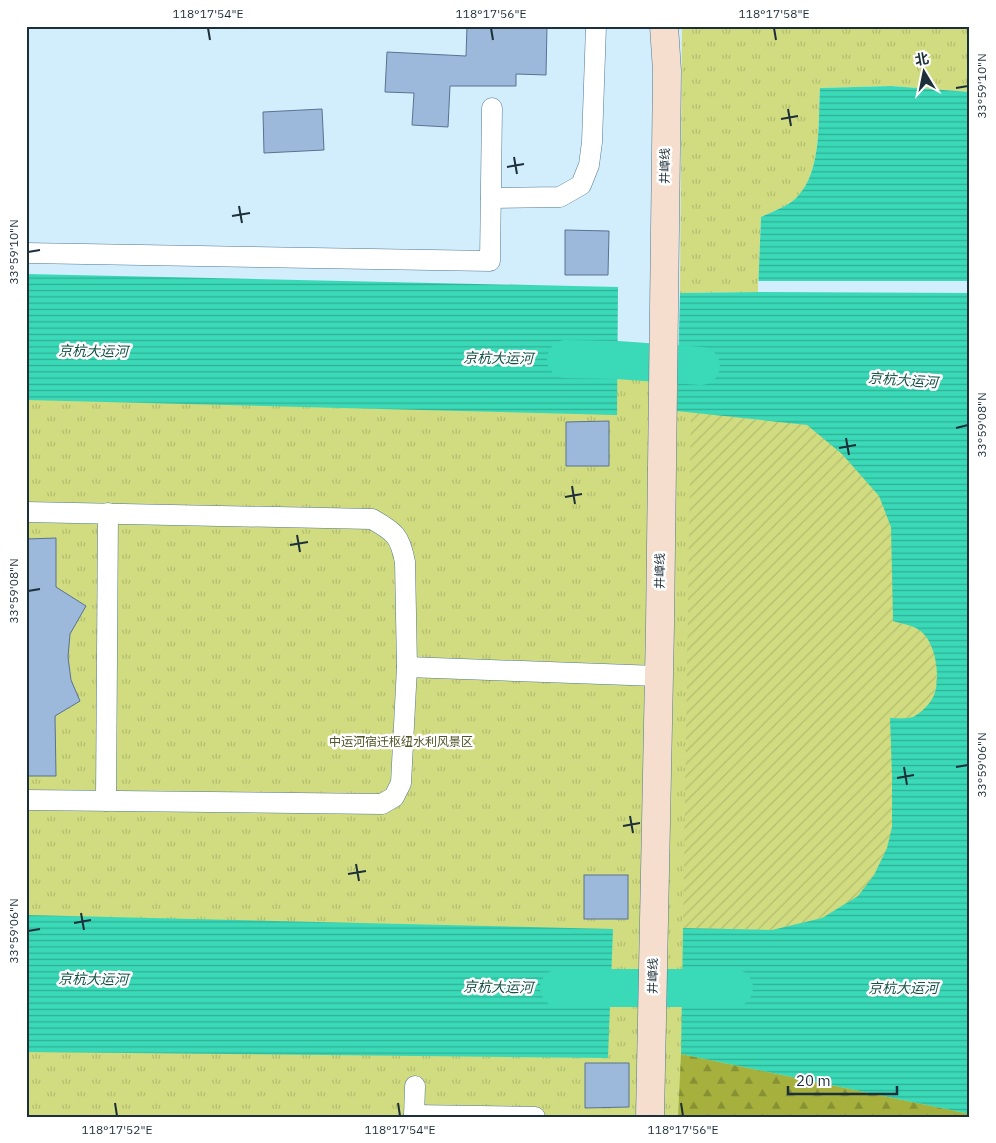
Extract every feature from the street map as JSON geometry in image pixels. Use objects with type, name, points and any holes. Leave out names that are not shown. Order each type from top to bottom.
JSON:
[{"type":"main road","name":"井嶂线","points":[[650,1117],[660,626],[667,71],[664,26]]},
{"type":"lane","points":[[491,198],[560,197],[581,185],[589,165],[592,142],[596,26]]},
{"type":"lane","points":[[26,253],[490,261],[492,108]]},
{"type":"lane","points":[[26,512],[372,519],[392,530],[402,546],[405,562],[407,667],[400,783],[394,796],[382,804],[26,800]]},
{"type":"lane","points":[[106,801],[108,513]]},
{"type":"lane","points":[[407,667],[658,676]]},
{"type":"lane","points":[[415,1086],[414,1116],[535,1117]]},
{"type":"green space","points":[[682,26],[970,26],[970,92],[891,86],[820,88],[815,159],[806,185],[790,203],[761,217],[758,292],[680,293]]},
{"type":"green space","name":"中运河宿迁枢纽水利风景区","points":[[26,357],[970,381],[970,1117],[26,1117]]},
{"type":"green space","points":[[691,412],[807,425],[842,454],[880,496],[891,527],[893,621],[919,629],[929,640],[935,654],[937,675],[934,695],[927,706],[913,717],[892,776],[892,827],[887,848],[874,875],[858,896],[822,918],[772,930],[683,928]]},
{"type":"green space","points":[[681,1054],[970,1114],[970,1117],[678,1117]]},
{"type":"water","points":[[891,86],[970,92],[970,1114],[681,1054],[683,928],[772,930],[822,918],[858,896],[874,875],[887,848],[892,827],[890,718],[908,718],[916,715],[931,701],[936,687],[937,669],[930,642],[916,628],[893,621],[891,527],[879,496],[842,454],[807,425],[677,411],[680,293],[758,292],[761,217],[790,203],[806,185],[815,159],[820,88]]},
{"type":"water","points":[[26,274],[618,287],[617,415],[26,400]]},
{"type":"water","points":[[26,915],[613,929],[608,1058],[26,1052]]},
{"type":"pier","points":[[758,281],[970,281],[970,293],[758,292]]},
{"type":"building","points":[[467,26],[547,26],[546,75],[516,74],[516,86],[450,86],[448,127],[412,125],[414,93],[385,92],[387,52],[466,56]]},
{"type":"building","points":[[322,109],[324,150],[264,153],[263,112]]},
{"type":"building","points":[[565,230],[609,231],[608,275],[565,275]]},
{"type":"building","points":[[609,421],[609,466],[566,466],[566,422]]},
{"type":"building","points":[[56,538],[56,587],[86,606],[70,634],[68,657],[71,680],[80,701],[55,716],[56,776],[26,776],[26,539]]},
{"type":"building","points":[[584,875],[628,875],[628,919],[584,919]]},
{"type":"building","points":[[585,1063],[629,1063],[629,1107],[585,1108]]},
{"type":"waterway","name":"京杭大运河","points":[[566,359],[617,360],[701,366]]},
{"type":"waterway","name":"京杭大运河","points":[[559,988],[734,988]]}]
